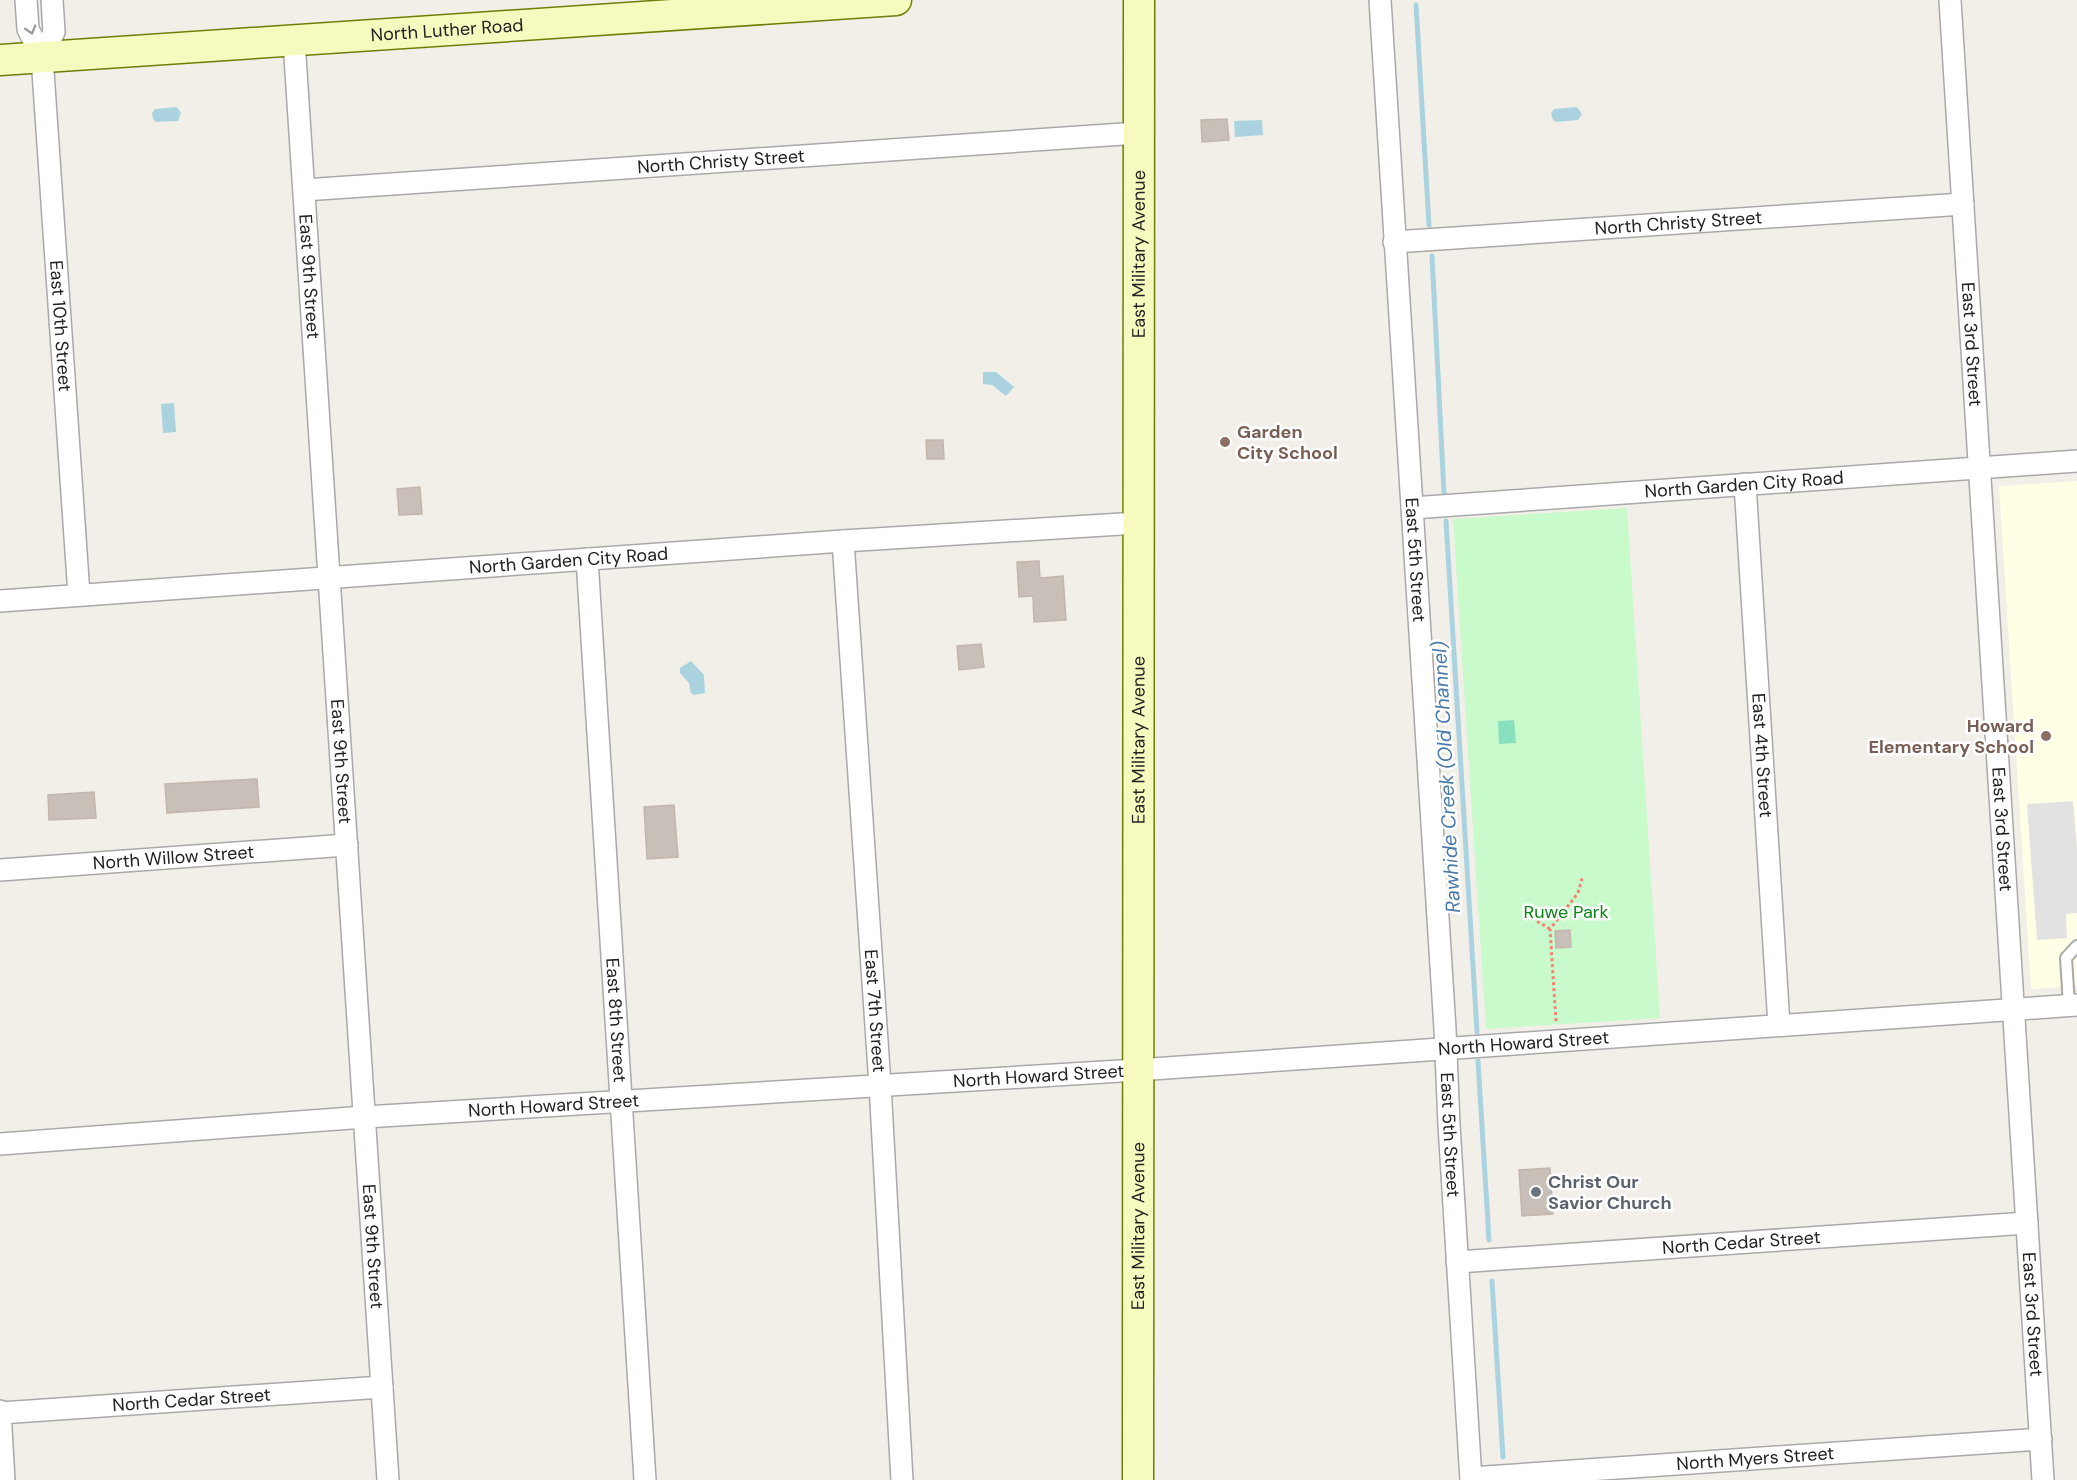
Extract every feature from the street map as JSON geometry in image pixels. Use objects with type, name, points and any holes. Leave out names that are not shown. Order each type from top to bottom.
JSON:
[{"type":"main road","name":"North Luther Road","points":[[0,60],[294,41],[748,5],[896,0]]},
{"type":"main road","name":"East Military Avenue","points":[[1138,1480],[1139,0]]},
{"type":"street","points":[[26,0],[28,29],[42,57]]},
{"type":"street","points":[[42,57],[54,32],[52,0]]},
{"type":"street","name":"East 5th Street","points":[[1380,0],[1471,1479]]},
{"type":"street","name":"East 3rd Street","points":[[1950,0],[2043,1480]]},
{"type":"street","name":"East 9th Street","points":[[294,41],[388,1480]]},
{"type":"street","name":"East 10th Street","points":[[42,57],[79,595]]},
{"type":"street","name":"North Christy Street","points":[[304,190],[1138,133]]},
{"type":"street","name":"North Christy Street","points":[[1394,242],[1963,204]]},
{"type":"street","name":"North Garden City Road","points":[[1412,508],[2077,461]]},
{"type":"street","name":"East 4th Street","points":[[1745,484],[1779,1025]]},
{"type":"street","name":"North Garden City Road","points":[[0,601],[843,541],[1138,523]]},
{"type":"street","name":"East 7th Street","points":[[843,541],[880,1085],[902,1480]]},
{"type":"street","name":"East 8th Street","points":[[587,559],[623,1102],[645,1480]]},
{"type":"street","name":"North Willow Street","points":[[0,870],[347,845]]},
{"type":"street","name":"North Howard Street","points":[[0,1144],[365,1117],[1137,1070],[2073,1005]]},
{"type":"street","name":"North Cedar Street","points":[[1458,1262],[2027,1223]]},
{"type":"street","name":"North Cedar Street","points":[[0,1412],[382,1387]]},
{"type":"street","points":[[0,1412],[4,1480]]},
{"type":"street","name":"North Myers Street","points":[[1471,1479],[2040,1439]]},
{"type":"lane","points":[[2073,1005],[2066,958],[2077,946]]},
{"type":"path","points":[[1556,1021],[1550,929],[1578,892],[1582,878]]},
{"type":"path","points":[[1532,918],[1550,929]]},
{"type":"shaded area","name":"Howard Elementary School","points":[[2077,481],[2077,986],[2031,989],[1999,486]]},
{"type":"shaded area","points":[[2073,801],[2077,849],[2077,913],[2066,914],[2067,938],[2037,940],[2027,804]]},
{"type":"green space","name":"Ruwe Park","points":[[1627,508],[1660,1018],[1486,1029],[1453,519]]},
{"type":"green space","points":[[1514,720],[1516,743],[1499,744],[1498,721]]},
{"type":"water","points":[[177,107],[181,113],[178,121],[156,122],[153,119],[152,113],[155,109]]},
{"type":"water","points":[[1577,107],[1582,114],[1578,120],[1556,122],[1553,120],[1551,113],[1554,109]]},
{"type":"water","points":[[1262,120],[1263,135],[1235,137],[1234,121]]},
{"type":"water","points":[[983,372],[996,372],[1014,387],[1006,396],[992,385],[983,384]]},
{"type":"water","points":[[174,403],[176,432],[163,433],[161,404]]},
{"type":"water","points":[[691,661],[704,675],[705,693],[694,695],[691,693],[689,683],[680,673],[680,668]]},
{"type":"building","points":[[1227,119],[1229,140],[1202,142],[1201,120]]},
{"type":"building","points":[[926,440],[943,440],[944,459],[927,459]]},
{"type":"building","points":[[420,487],[422,514],[399,515],[397,489]]},
{"type":"building","points":[[1039,561],[1040,578],[1063,576],[1066,620],[1034,622],[1033,596],[1019,597],[1017,562]]},
{"type":"building","points":[[981,644],[984,667],[959,670],[957,646]]},
{"type":"building","points":[[257,779],[259,807],[167,813],[165,784]]},
{"type":"building","points":[[94,792],[96,818],[49,820],[48,795]]},
{"type":"building","points":[[674,805],[678,857],[647,859],[644,807]]},
{"type":"building","points":[[1570,930],[1571,947],[1556,948],[1555,931]]},
{"type":"building","name":"Christ Our Savior Church","points":[[1550,1168],[1553,1214],[1522,1216],[1519,1170]]},
{"type":"waterway","name":"Rawhide Creek (Old Channel)","points":[[1416,5],[1429,225]]},
{"type":"waterway","name":"Rawhide Creek (Old Channel)","points":[[1432,256],[1444,493]]},
{"type":"waterway","name":"Rawhide Creek (Old Channel)","points":[[1446,521],[1477,1032]]},
{"type":"waterway","name":"Rawhide Creek (Old Channel)","points":[[1478,1061],[1489,1240]]},
{"type":"waterway","name":"Rawhide Creek (Old Channel)","points":[[1492,1281],[1503,1457]]},
{"type":"place","name":"Garden City School","points":[[1225,442]]},
{"type":"place","name":"Howard Elementary School","points":[[2046,736]]},
{"type":"place","name":"Christ Our Savior Church","points":[[1536,1192]]}]
